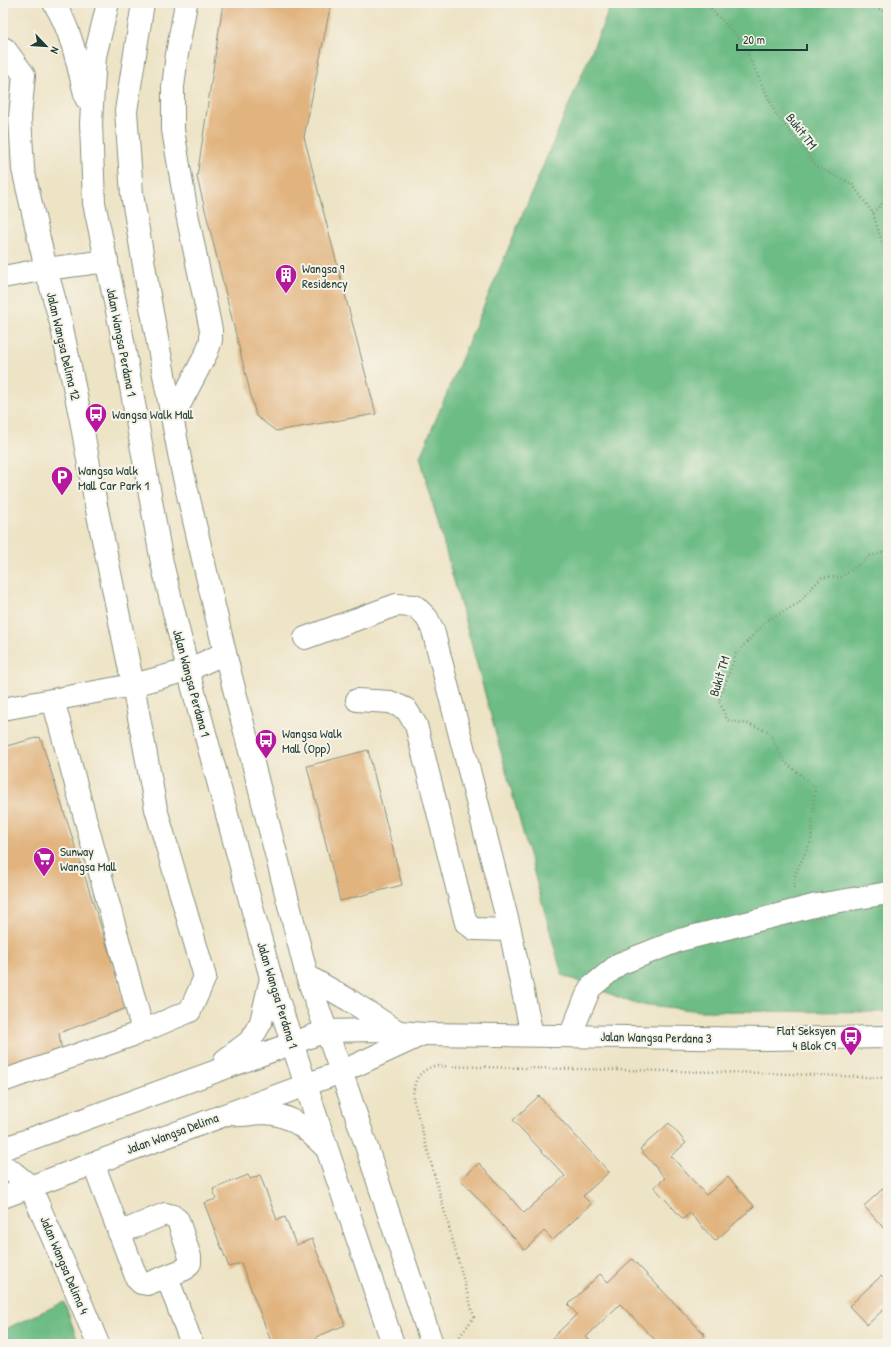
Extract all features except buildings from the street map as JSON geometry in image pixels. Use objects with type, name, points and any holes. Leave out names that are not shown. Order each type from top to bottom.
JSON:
[{"type":"street","points":[[54,3],[61,13],[75,51],[91,123]]},
{"type":"street","name":"Jalan Wangsa Perdana 1","points":[[108,3],[95,56],[91,123],[94,203],[121,330],[162,563],[188,670],[271,978],[393,1344]]},
{"type":"street","points":[[143,3],[126,111],[132,194],[151,307],[184,477],[225,653],[307,976],[341,1072],[432,1344]]},
{"type":"street","points":[[173,417],[207,352],[211,340],[211,330],[186,214],[173,130],[173,87],[186,3]]},
{"type":"street","name":"Jalan Wangsa Delima 12","points":[[3,1081],[143,1031],[190,1011],[205,977],[156,809],[133,685],[61,323],[46,269],[23,169],[20,117],[24,75],[4,49]]},
{"type":"street","points":[[3,277],[46,269],[106,261]]},
{"type":"street","points":[[305,638],[396,605],[415,606],[427,618],[433,630],[510,930],[532,1035]]},
{"type":"street","points":[[3,709],[133,685],[188,670],[225,653]]},
{"type":"street","points":[[53,700],[143,1031]]},
{"type":"street","points":[[357,700],[390,702],[406,709],[416,725],[466,923],[474,929],[510,930]]},
{"type":"street","points":[[570,1036],[590,988],[619,964],[680,940],[817,905],[888,894]]},
{"type":"street","points":[[307,976],[349,1000],[398,1032]]},
{"type":"street","points":[[208,1073],[250,1041],[260,1022],[271,978]]},
{"type":"street","name":"Jalan Wangsa Perdana 3","points":[[326,1031],[374,1030],[424,1034],[766,1039],[888,1037]]},
{"type":"street","points":[[3,1149],[326,1031]]},
{"type":"street","name":"Jalan Wangsa Perdana 3","points":[[341,1072],[424,1034]]},
{"type":"street","name":"Jalan Wangsa Delima","points":[[3,1196],[212,1118],[341,1072]]},
{"type":"street","points":[[212,1118],[264,1113],[286,1117],[307,1129],[328,1150]]},
{"type":"street","points":[[93,1163],[119,1233],[137,1279],[141,1283],[147,1284],[185,1269],[190,1263],[190,1257],[178,1220],[173,1216],[165,1214],[119,1233]]},
{"type":"street","points":[[3,1169],[9,1169],[30,1186]]},
{"type":"street","name":"Jalan Wangsa Delima 4","points":[[30,1186],[98,1344]]},
{"type":"street","points":[[167,1277],[192,1344]]},
{"type":"path","name":"Bukit TM","points":[[705,3],[741,40],[776,114],[817,167],[852,184],[873,213],[888,262]]},
{"type":"path","points":[[864,3],[888,13]]},
{"type":"path","points":[[873,213],[888,198]]},
{"type":"path","points":[[888,544],[884,552],[888,553]]},
{"type":"path","name":"Bukit TM","points":[[792,912],[795,874],[811,841],[815,787],[785,762],[768,731],[748,724],[727,720],[719,701],[736,654],[766,621],[797,604],[822,576],[842,577],[870,556],[884,552]]},
{"type":"path","points":[[455,1344],[474,1317],[413,1098],[414,1086],[418,1077],[424,1070],[434,1066],[766,1073],[888,1078]]},
{"type":"green space","points":[[612,3],[888,3],[888,1012],[700,1011],[633,1003],[562,975],[420,457]]},
{"type":"green space","points":[[64,1302],[79,1344],[3,1344],[3,1330]]},
{"type":"place","name":"Wangsa 9 Residency","points":[[286,294]]},
{"type":"place","name":"Wangsa Walk Mall","points":[[96,434]]},
{"type":"place","name":"Wangsa Walk Mall Car Park 1","points":[[62,496]]},
{"type":"place","name":"Wangsa Walk Mall (Opp)","points":[[266,760]]},
{"type":"place","name":"Sunway Wangsa Mall","points":[[44,878]]},
{"type":"place","name":"Flat Seksyen 4 Blok C9","points":[[851,1056]]}]
